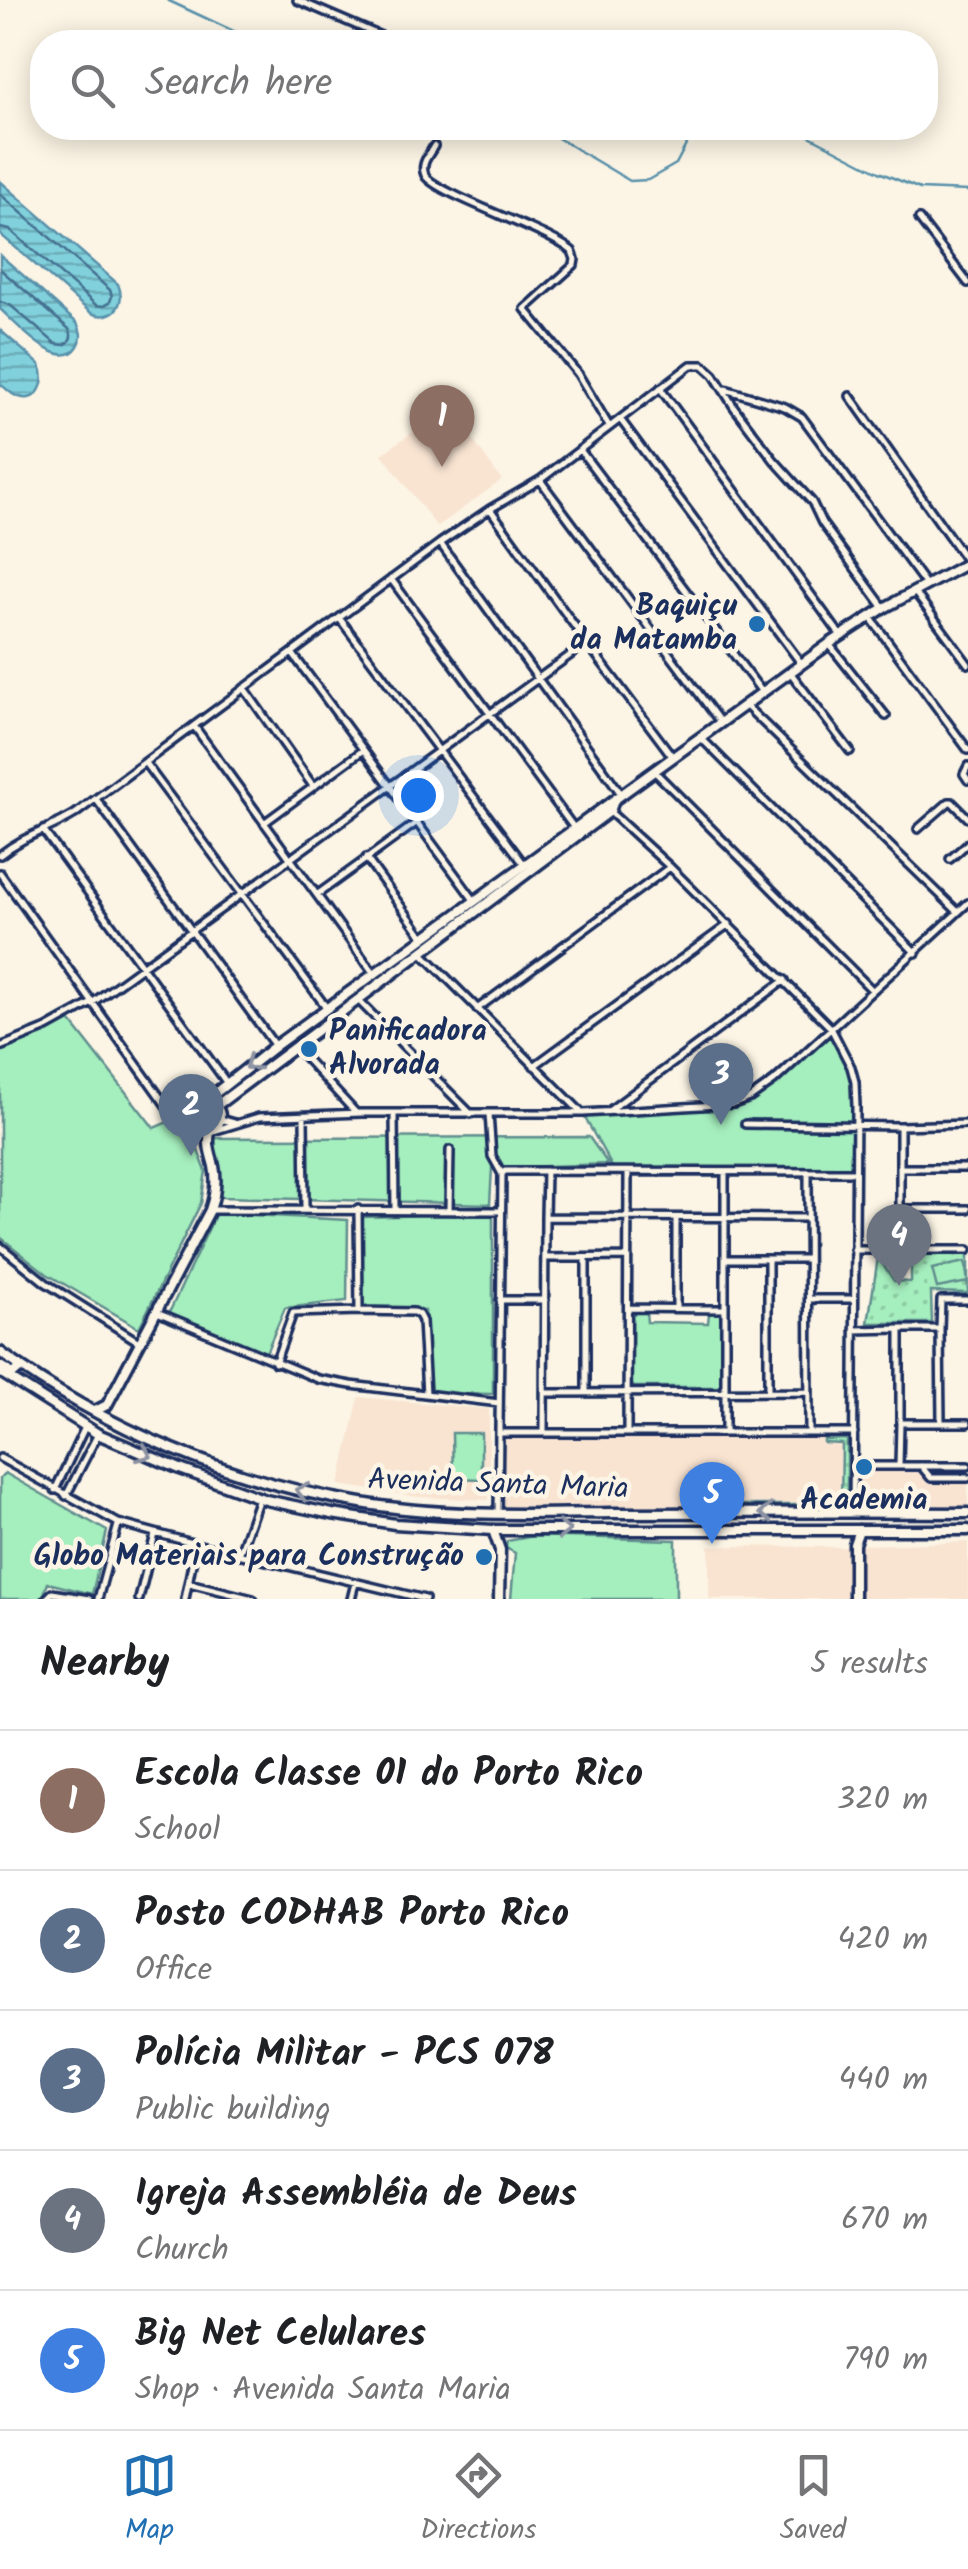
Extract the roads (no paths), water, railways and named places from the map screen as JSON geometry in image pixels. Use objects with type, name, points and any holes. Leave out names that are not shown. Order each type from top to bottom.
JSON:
[{"type":"main road","points":[[216,1106],[801,663],[884,608],[968,563]]},
{"type":"main road","points":[[212,1160],[190,1122],[194,1106],[609,806]]},
{"type":"main road","points":[[204,1102],[216,1106]]},
{"type":"main road","points":[[95,1411],[108,1404],[210,1210],[215,1193],[208,1138],[220,1118],[216,1106]]},
{"type":"main road","points":[[198,1132],[211,1132]]},
{"type":"main road","name":"Avenida Santa Maria","points":[[0,1352],[111,1420],[188,1455],[292,1489],[361,1503],[498,1514],[968,1513]]},
{"type":"main road","points":[[0,1369],[13,1374],[21,1367]]},
{"type":"main road","name":"Avenida Santa Maria","points":[[0,1369],[85,1428],[180,1469],[260,1498],[395,1524],[493,1530],[968,1530]]},
{"type":"main road","points":[[25,1390],[34,1376]]},
{"type":"main road","points":[[108,1404],[111,1420]]},
{"type":"main road","points":[[180,1469],[188,1455]]},
{"type":"main road","points":[[196,1475],[203,1460]]},
{"type":"main road","points":[[934,1530],[928,1517],[936,1512]]},
{"type":"main road","points":[[665,1513],[665,1530]]},
{"type":"main road","points":[[688,1513],[688,1530]]},
{"type":"main road","points":[[907,1530],[914,1524],[908,1513]]},
{"type":"main road","points":[[493,1530],[500,1550],[499,1599]]},
{"type":"main road","points":[[500,1550],[510,1530]]},
{"type":"main road","points":[[843,1530],[854,1544]]},
{"type":"main road","points":[[854,1599],[854,1544],[859,1530]]},
{"type":"street","points":[[298,0],[367,30]]},
{"type":"street","points":[[434,146],[425,160],[428,180],[545,234],[572,251],[574,265],[525,309],[578,374],[609,426]]},
{"type":"street","points":[[919,219],[968,283]]},
{"type":"street","points":[[0,855],[29,835],[75,814],[391,579],[540,480],[685,368],[697,364],[708,369],[774,460],[807,495],[822,523],[884,608]]},
{"type":"street","points":[[660,388],[840,636]]},
{"type":"street","points":[[723,388],[802,416],[926,585]]},
{"type":"street","points":[[850,396],[968,563]]},
{"type":"street","points":[[620,419],[801,663]]},
{"type":"street","points":[[579,450],[762,692]]},
{"type":"street","points":[[540,480],[720,722]]},
{"type":"street","points":[[490,510],[672,757]]},
{"type":"street","points":[[440,544],[622,795]]},
{"type":"street","points":[[391,579],[574,828]]},
{"type":"street","points":[[914,591],[968,664]]},
{"type":"street","points":[[870,617],[968,750]]},
{"type":"street","points":[[339,618],[524,864]]},
{"type":"street","points":[[0,1047],[92,1004],[587,642]]},
{"type":"street","points":[[829,644],[886,716]]},
{"type":"street","points":[[292,653],[475,901]]},
{"type":"street","points":[[790,672],[850,751]]},
{"type":"street","points":[[244,688],[313,786]]},
{"type":"street","points":[[744,705],[958,912]]},
{"type":"street","points":[[194,725],[374,974]]},
{"type":"street","points":[[700,738],[916,952]]},
{"type":"street","points":[[264,823],[362,751]]},
{"type":"street","points":[[144,762],[327,1010]]},
{"type":"street","points":[[968,766],[964,774],[968,780]]},
{"type":"street","points":[[654,772],[872,990]]},
{"type":"street","points":[[96,798],[275,1046]]},
{"type":"street","points":[[918,830],[948,802],[968,818]]},
{"type":"street","points":[[609,806],[831,1028],[851,1067],[855,1082],[852,1513]]},
{"type":"street","points":[[318,894],[416,822]]},
{"type":"street","points":[[43,830],[226,1082]]},
{"type":"street","points":[[950,859],[968,843]]},
{"type":"street","points":[[366,858],[424,938]]},
{"type":"street","points":[[477,1009],[670,867]]},
{"type":"street","points":[[0,873],[170,1111],[190,1122]]},
{"type":"street","points":[[211,1132],[259,1117],[582,1113],[742,1102],[774,1080],[968,903]]},
{"type":"street","points":[[534,1066],[729,924]]},
{"type":"street","points":[[421,952],[582,1113]]},
{"type":"street","points":[[608,1111],[785,980]]},
{"type":"street","points":[[358,1000],[470,1114]]},
{"type":"street","points":[[295,1047],[356,1113]]},
{"type":"street","points":[[170,1111],[194,1106]]},
{"type":"street","points":[[394,1113],[395,1209]]},
{"type":"street","points":[[489,1114],[492,1156],[502,1174],[498,1514]]},
{"type":"street","points":[[304,1116],[306,1210]]},
{"type":"street","points":[[220,1118],[237,1123]]},
{"type":"street","points":[[745,1124],[968,1124]]},
{"type":"street","points":[[900,1126],[900,1250]]},
{"type":"street","points":[[449,1210],[450,1150]]},
{"type":"street","points":[[900,1168],[968,1168]]},
{"type":"street","points":[[544,1433],[546,1171]]},
{"type":"street","points":[[725,1172],[725,1433]]},
{"type":"street","points":[[808,1172],[809,1432]]},
{"type":"street","points":[[502,1174],[854,1172]]},
{"type":"street","points":[[627,1433],[628,1173]]},
{"type":"street","points":[[358,1209],[359,1311]]},
{"type":"street","points":[[900,1209],[968,1209]]},
{"type":"street","points":[[210,1210],[501,1211]]},
{"type":"street","points":[[545,1217],[808,1218]]},
{"type":"street","points":[[676,1218],[676,1308]]},
{"type":"street","points":[[0,1246],[46,1282],[140,1342]]},
{"type":"street","points":[[854,1250],[968,1250]]},
{"type":"street","points":[[545,1258],[628,1257]]},
{"type":"street","points":[[586,1258],[586,1392]]},
{"type":"street","points":[[768,1259],[768,1392]]},
{"type":"street","points":[[725,1260],[808,1259]]},
{"type":"street","points":[[808,1299],[854,1299]]},
{"type":"street","points":[[500,1300],[545,1300]]},
{"type":"street","points":[[941,1423],[941,1300],[968,1300]]},
{"type":"street","points":[[628,1308],[725,1308]]},
{"type":"street","points":[[156,1312],[318,1379],[499,1402]]},
{"type":"street","points":[[274,1363],[293,1313],[414,1312],[422,1321],[426,1394]]},
{"type":"street","points":[[854,1330],[940,1329]]},
{"type":"street","points":[[900,1330],[900,1466]]},
{"type":"street","points":[[545,1392],[809,1392]]},
{"type":"street","points":[[900,1423],[968,1423]]},
{"type":"street","points":[[55,1490],[85,1428]]},
{"type":"street","points":[[498,1433],[854,1432]]},
{"type":"street","points":[[66,1496],[98,1434]]},
{"type":"street","points":[[1,1460],[118,1524],[396,1596],[425,1599]]},
{"type":"street","points":[[854,1466],[968,1466]]},
{"type":"street","points":[[921,1466],[931,1478],[968,1478]]},
{"type":"street","points":[[239,1555],[260,1498]]},
{"type":"street","points":[[98,1599],[118,1524]]},
{"type":"street","points":[[139,1599],[156,1533]]},
{"type":"street","points":[[185,1599],[196,1544]]},
{"type":"street","points":[[188,1583],[254,1599]]},
{"type":"street","points":[[351,1599],[355,1583]]},
{"type":"street","points":[[46,1599],[57,1592],[89,1599]]},
{"type":"water","points":[[0,181],[118,284],[121,299],[116,310],[105,315],[91,313],[0,234]]},
{"type":"water","points":[[0,255],[77,323],[81,340],[70,353],[49,350],[0,309]]},
{"type":"water","points":[[0,330],[40,365],[43,379],[34,396],[22,398],[0,384]]},
{"type":"waterway","points":[[167,0],[231,30]]},
{"type":"waterway","points":[[561,140],[630,181],[648,180],[676,164],[689,140]]},
{"type":"waterway","points":[[817,140],[920,189],[968,191]]},
{"type":"place","name":"Escola Classe 01 do Porto Rico","points":[[442,467]]},
{"type":"place","name":"Baquiçu da Matamba","points":[[757,624]]},
{"type":"place","name":"Panificadora Alvorada","points":[[309,1049]]},
{"type":"place","name":"Polícia Militar - PCS 078","points":[[721,1125]]},
{"type":"place","name":"Posto CODHAB Porto Rico","points":[[191,1156]]},
{"type":"place","name":"Igreja Assembléia de Deus","points":[[899,1286]]},
{"type":"place","name":"Academia","points":[[864,1467]]},
{"type":"place","name":"Big Net Celulares","points":[[712,1544]]},
{"type":"place","name":"Globo Materiais para Construção","points":[[484,1557]]}]
